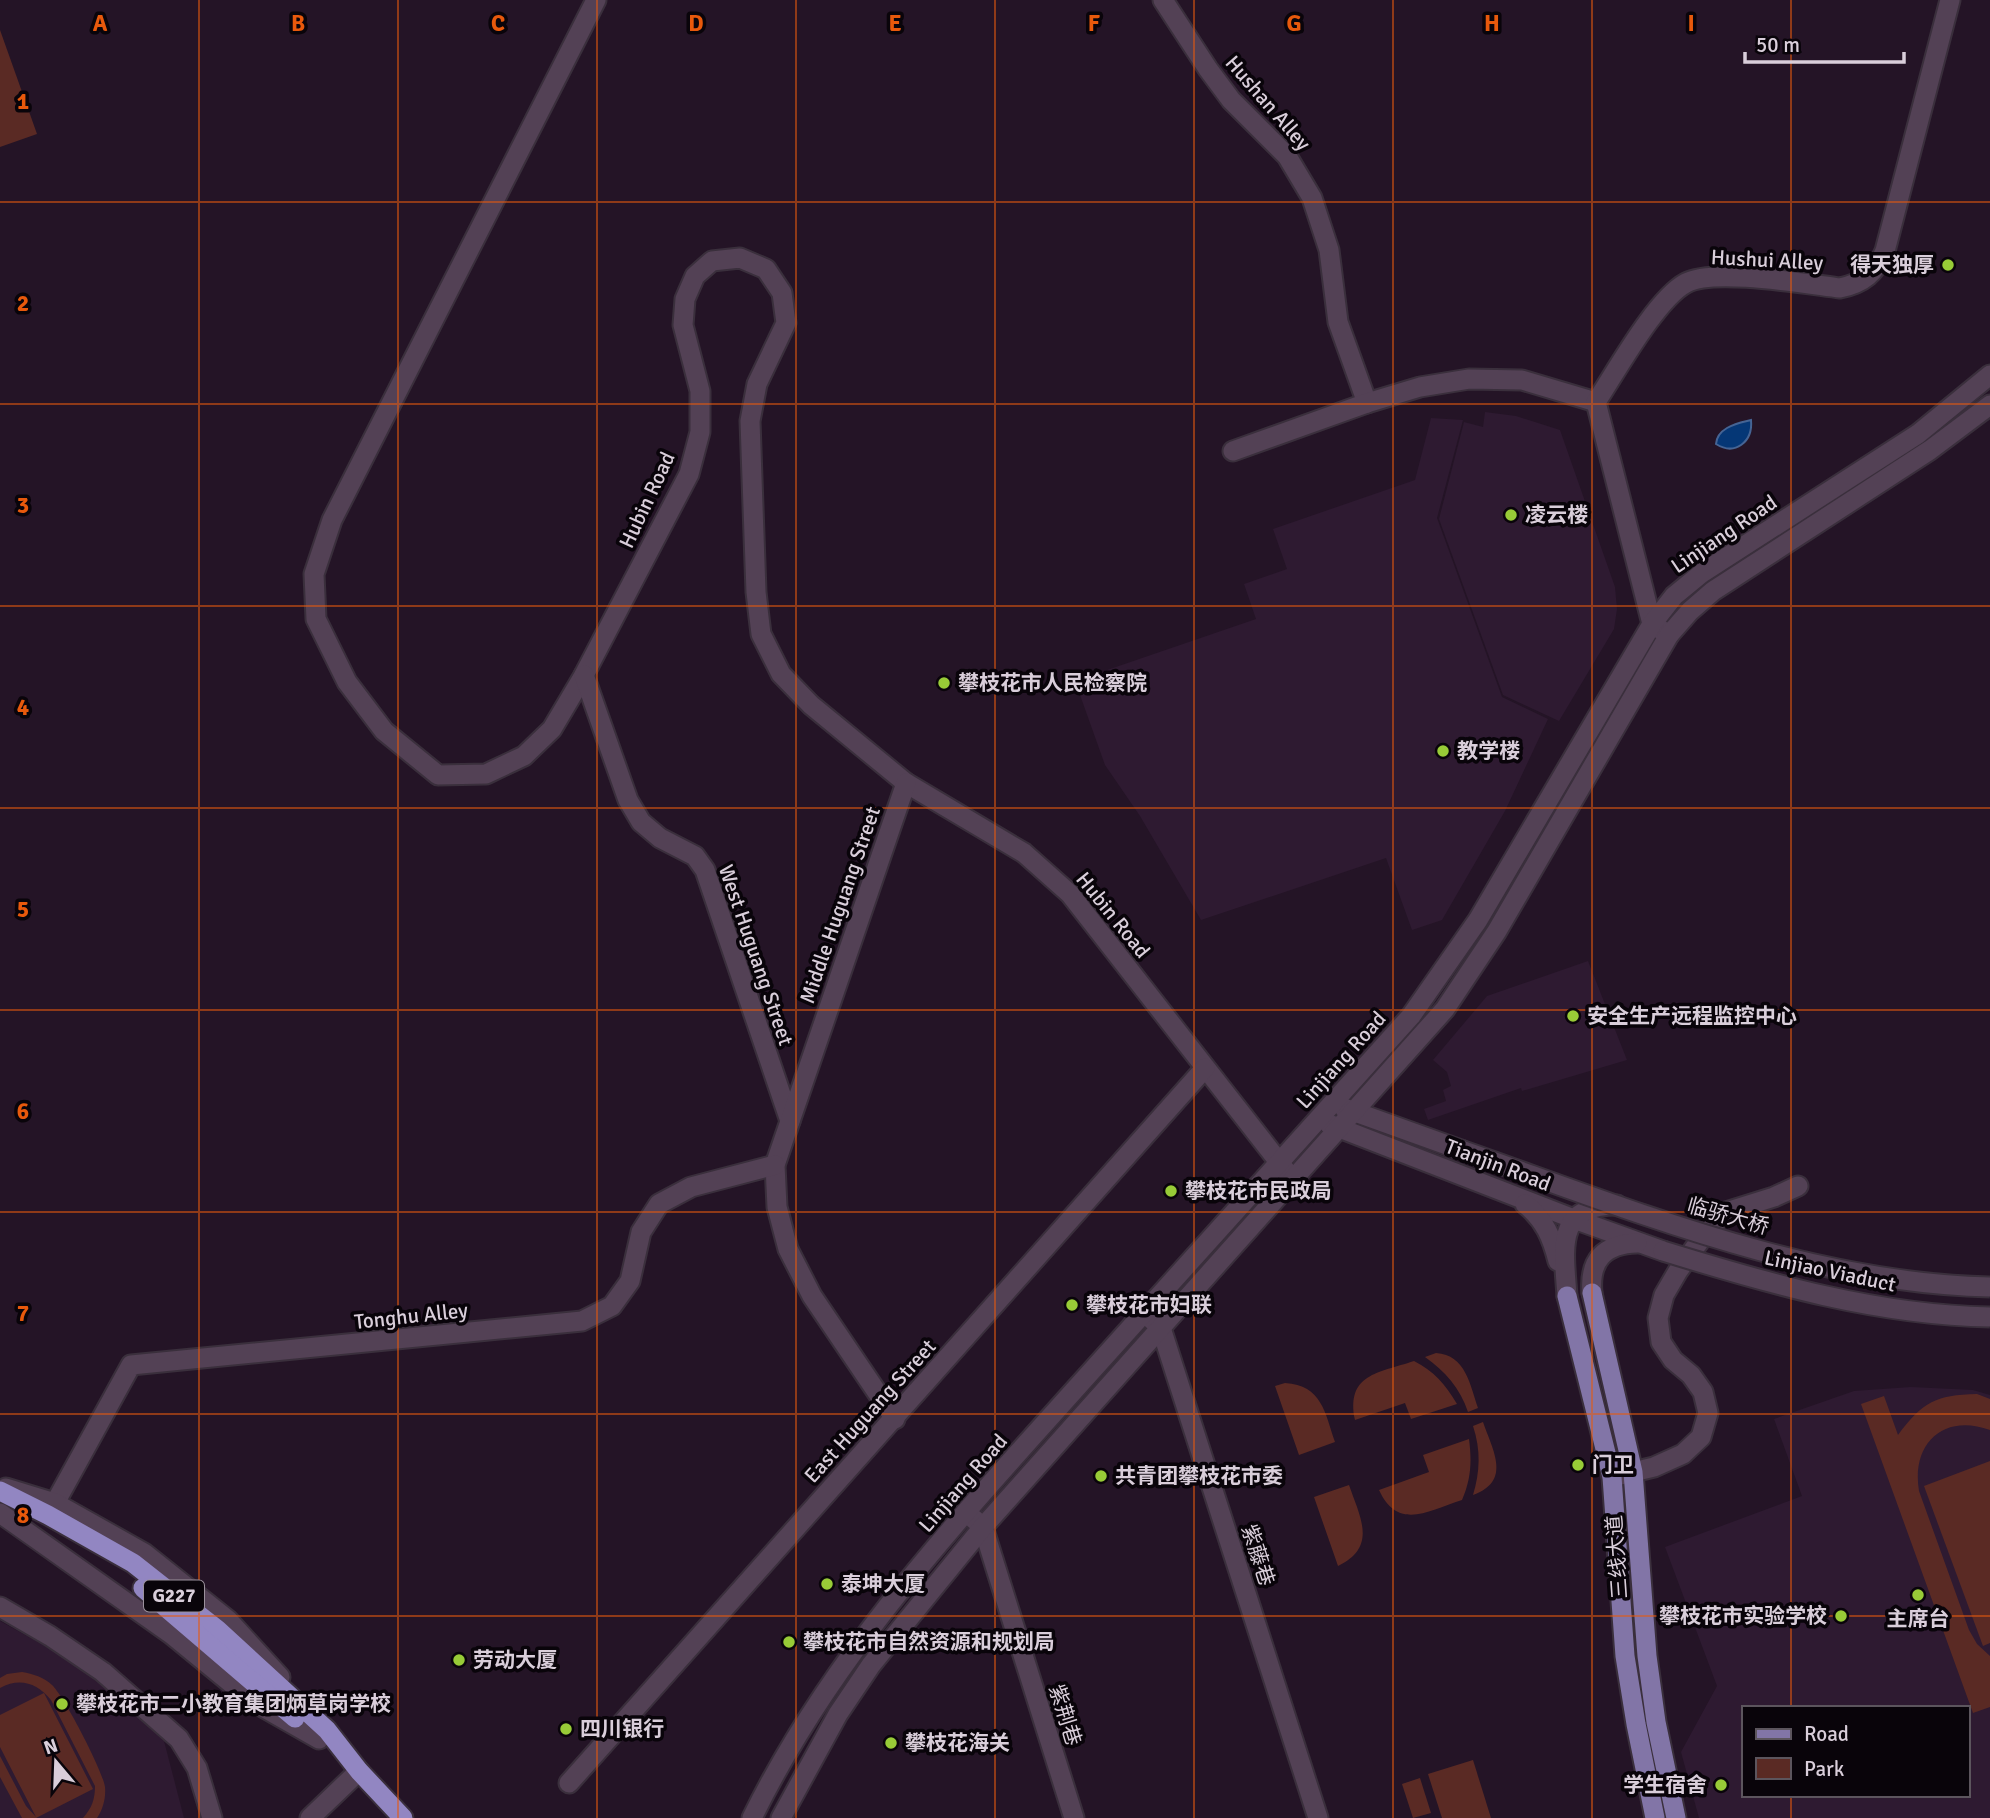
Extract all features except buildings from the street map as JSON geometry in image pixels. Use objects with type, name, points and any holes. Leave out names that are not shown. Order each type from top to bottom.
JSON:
[{"type":"highway","name":"G227","points":[[0,1492],[48,1515],[133,1563],[218,1630],[323,1734],[387,1818]]},
{"type":"highway","name":"G227","points":[[0,1505],[43,1525],[125,1573],[323,1734]]},
{"type":"highway","name":"G227","points":[[355,1775],[403,1818]]},
{"type":"main road","name":"三线大道","points":[[1592,1293],[1633,1472],[1649,1669],[1663,1762],[1676,1818]]},
{"type":"main road","name":"三线大道","points":[[1567,1296],[1612,1477],[1625,1656],[1655,1818]]},
{"type":"street","name":"Hubin Road","points":[[596,0],[332,520],[314,574],[316,619],[347,682],[384,731],[438,775],[486,774],[524,756],[552,729],[584,675],[689,474],[701,432],[700,391],[683,325],[685,299],[695,276],[712,261],[740,258],[766,269],[782,293],[786,323],[757,384],[750,421],[756,592],[761,634],[781,674],[811,705],[906,783],[1024,853],[1070,894],[1293,1180]]},
{"type":"street","name":"Hushan Alley","points":[[1163,0],[1231,100],[1287,156],[1312,198],[1329,250],[1338,322],[1367,403]]},
{"type":"street","name":"Hushui Alley","points":[[1596,402],[1666,297],[1688,282],[1713,276],[1840,288],[1857,284],[1870,276],[1885,251],[1950,0]]},
{"type":"street","name":"Linjiang Road","points":[[752,1818],[787,1751],[825,1691],[853,1651],[966,1512],[1411,1016],[1471,930],[1652,624],[1674,596],[1702,573],[1918,434],[1990,375]]},
{"type":"street","points":[[1233,450],[1420,387],[1469,379],[1522,380],[1596,402],[1652,624],[1670,635]]},
{"type":"street","name":"Linjiang Road","points":[[781,1818],[832,1724],[865,1675],[983,1527],[1428,1030],[1476,965],[1670,635],[1690,611],[1713,591],[1930,450],[1990,405]]},
{"type":"street","name":"West Huguang Street","points":[[584,675],[628,800],[640,822],[660,838],[695,856],[705,870],[790,1121]]},
{"type":"street","name":"Middle Huguang Street","points":[[775,1165],[906,783]]},
{"type":"street","name":"East Huguang Street","points":[[569,1783],[1205,1068]]},
{"type":"street","name":"临骄大桥","points":[[1332,1104],[1617,1205],[1746,1246],[1815,1264],[1887,1278],[1990,1287]]},
{"type":"street","name":"Tianjin Road","points":[[1318,1120],[1663,1251]]},
{"type":"street","points":[[775,1165],[777,1207],[788,1250],[813,1296],[895,1419]]},
{"type":"street","name":"Tonghu Alley","points":[[55,1503],[131,1366],[582,1321],[612,1306],[630,1281],[641,1233],[659,1204],[691,1186],[775,1165]]},
{"type":"street","points":[[1612,1477],[1654,1466],[1683,1454],[1701,1437],[1708,1413],[1703,1392],[1690,1375],[1673,1360],[1661,1342],[1658,1318],[1664,1295],[1709,1228],[1726,1212],[1774,1197],[1798,1186]]},
{"type":"street","points":[[1509,1192],[1543,1221],[1552,1239],[1567,1296]]},
{"type":"street","points":[[1567,1296],[1564,1252],[1568,1228],[1574,1219],[1591,1207],[1617,1205]]},
{"type":"street","points":[[1592,1293],[1593,1269],[1599,1258],[1614,1246],[1639,1243]]},
{"type":"street","name":"Linjiao Viaduct","points":[[1663,1251],[1808,1293],[1883,1307],[1990,1317]]},
{"type":"street","points":[[1144,1313],[1161,1328]]},
{"type":"street","name":"紫藤巷","points":[[1161,1328],[1318,1818]]},
{"type":"street","name":"G227","points":[[0,1486],[55,1503],[144,1553],[228,1620],[323,1734]]},
{"type":"street","points":[[966,1512],[983,1527]]},
{"type":"street","name":"G227","points":[[0,1513],[172,1634],[254,1702],[323,1734]]},
{"type":"street","name":"紫荆巷","points":[[983,1527],[1074,1818]]},
{"type":"street","points":[[0,1607],[50,1636],[103,1672],[179,1739],[197,1768],[212,1818]]},
{"type":"street","points":[[310,1818],[355,1775]]},
{"type":"shaded area","points":[[1485,412],[1516,416],[1560,430],[1615,587],[1617,609],[1614,629],[1559,721],[1503,695],[1439,519],[1464,422],[1483,427]]},
{"type":"shaded area","points":[[1431,418],[1463,420],[1437,518],[1502,697],[1548,719],[1505,811],[1442,920],[1412,930],[1386,858],[1201,920],[1140,816],[1105,765],[1075,681],[1256,619],[1244,584],[1287,569],[1273,529],[1415,480]]},
{"type":"shaded area","points":[[1588,961],[1627,1060],[1522,1091],[1521,1088],[1428,1120],[1424,1109],[1446,1101],[1443,1090],[1451,1086],[1447,1072],[1433,1060],[1487,996]]},
{"type":"shaded area","name":"攀枝花市实验学校","points":[[1911,1387],[1973,1390],[1990,1395],[1990,1818],[1699,1818],[1681,1752],[1717,1686],[1665,1547],[1802,1496],[1774,1419],[1854,1391]]},
{"type":"shaded area","name":"攀枝花市二小教育集团炳草岗学校","points":[[0,1621],[83,1667],[164,1741],[184,1818],[0,1818]]},
{"type":"green space","points":[[0,30],[37,134],[0,147]]},
{"type":"green space","points":[[1436,1353],[1454,1359],[1460,1365],[1469,1381],[1478,1408],[1468,1412],[1451,1381],[1425,1357]]},
{"type":"green space","points":[[1414,1361],[1438,1379],[1457,1404],[1411,1419],[1405,1403],[1355,1420],[1353,1405],[1360,1384],[1377,1373]]},
{"type":"green space","points":[[1285,1383],[1307,1389],[1320,1402],[1335,1442],[1299,1455],[1275,1386]]},
{"type":"green space","points":[[1977,1394],[1990,1399],[1990,1430],[1973,1426],[1945,1429],[1934,1436],[1926,1446],[1920,1459],[1918,1474],[1919,1491],[1969,1630],[1977,1644],[1990,1656],[1990,1707],[1973,1713],[1861,1404],[1884,1396],[1898,1435],[1915,1415],[1931,1402],[1950,1396]]},
{"type":"green space","points":[[1483,1422],[1495,1454],[1496,1473],[1485,1489],[1473,1495],[1479,1461],[1473,1426]]},
{"type":"green space","points":[[1469,1439],[1470,1470],[1462,1500],[1415,1514],[1405,1514],[1387,1503],[1379,1490],[1429,1472],[1423,1455]]},
{"type":"green space","points":[[1990,1461],[1990,1643],[1983,1646],[1924,1486]]},
{"type":"green space","points":[[1349,1485],[1361,1520],[1362,1540],[1358,1550],[1338,1566],[1314,1497]]},
{"type":"green space","points":[[22,1672],[38,1676],[52,1685],[82,1734],[105,1787],[104,1803],[97,1818],[83,1818],[92,1803],[95,1786],[51,1700],[40,1689],[21,1682],[0,1688],[0,1678]]},
{"type":"green space","points":[[44,1693],[93,1789],[36,1818],[22,1818],[0,1777],[0,1756],[26,1806],[36,1817],[0,1747],[0,1715]]},
{"type":"green space","points":[[1473,1760],[1491,1818],[1442,1818],[1428,1774]]},
{"type":"green space","points":[[1420,1778],[1431,1813],[1413,1818],[1402,1784]]},
{"type":"water","points":[[1751,420],[1749,435],[1741,445],[1730,448],[1716,444],[1723,431]]},
{"type":"place","name":"得天独厚","points":[[1948,265]]},
{"type":"place","name":"凌云楼","points":[[1511,515]]},
{"type":"place","name":"攀枝花市人民检察院","points":[[944,683]]},
{"type":"place","name":"教学楼","points":[[1443,751]]},
{"type":"place","name":"安全生产远程监控中心","points":[[1573,1016]]},
{"type":"place","name":"攀枝花市民政局","points":[[1171,1191]]},
{"type":"place","name":"攀枝花市妇联","points":[[1072,1305]]},
{"type":"place","name":"门卫","points":[[1578,1465]]},
{"type":"place","name":"共青团攀枝花市委","points":[[1101,1476]]},
{"type":"place","name":"泰坤大厦","points":[[827,1584]]},
{"type":"place","name":"主席台","points":[[1918,1595]]},
{"type":"place","name":"攀枝花市实验学校","points":[[1841,1616]]},
{"type":"place","name":"攀枝花市自然资源和规划局","points":[[789,1642]]},
{"type":"place","name":"劳动大厦","points":[[459,1660]]},
{"type":"place","name":"攀枝花市二小教育集团炳草岗学校","points":[[62,1704]]},
{"type":"place","name":"四川银行","points":[[566,1729]]},
{"type":"place","name":"攀枝花海关","points":[[891,1743]]},
{"type":"place","name":"学生宿舍","points":[[1721,1785]]}]
